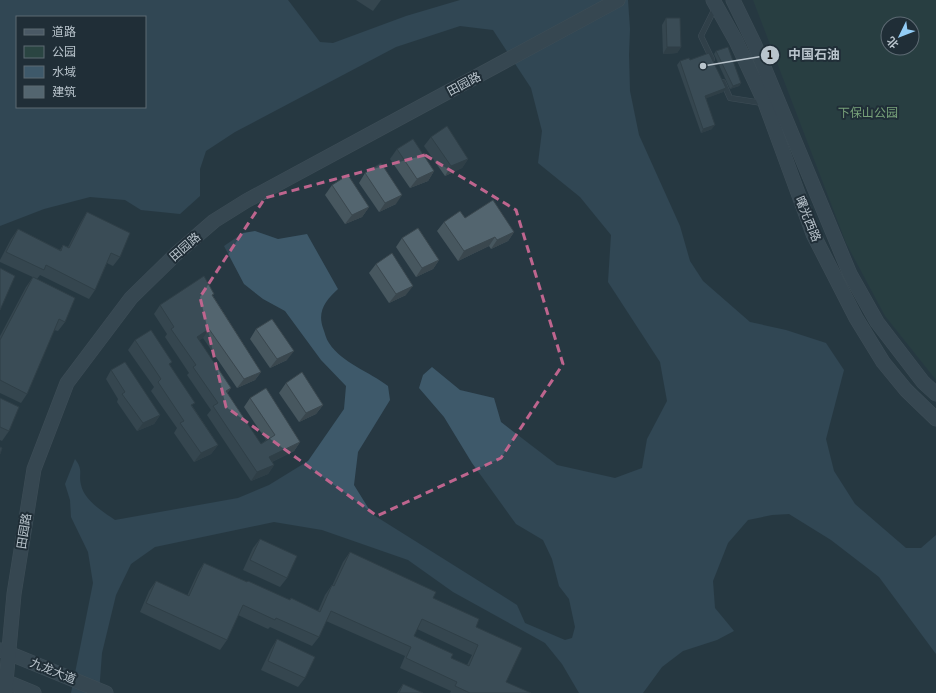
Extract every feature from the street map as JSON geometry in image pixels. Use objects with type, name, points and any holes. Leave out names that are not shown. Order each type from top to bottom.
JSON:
[{"type":"main road","name":"田园路","points":[[4,685],[4,652],[34,469],[67,383],[130,298],[176,254],[214,222],[246,201],[618,0]]},
{"type":"main road","name":"曙光西路","points":[[733,0],[754,44],[850,274],[877,322],[923,382],[936,394]]},
{"type":"main road","name":"曙光西路","points":[[714,3],[736,41],[765,103],[813,234],[856,318],[883,362],[906,390],[936,419]]},
{"type":"main road","name":"九龙大道","points":[[4,652],[106,693]]},
{"type":"main road","points":[[4,685],[34,693]]},
{"type":"lane","points":[[714,3],[701,36],[714,64]]},
{"type":"lane","points":[[720,77],[730,98],[765,103]]},
{"type":"highlighted area","points":[[425,155],[516,210],[563,364],[501,458],[377,516],[226,407],[200,297],[265,198]]},
{"type":"green space","name":"下保山公园","points":[[753,0],[936,0],[936,380],[885,316],[846,243]]},
{"type":"water","points":[[0,0],[288,0],[320,42],[333,43],[406,16],[460,0],[628,0],[630,29],[630,91],[639,135],[680,226],[690,261],[703,281],[750,322],[786,330],[826,343],[844,370],[826,439],[834,471],[855,504],[906,548],[921,548],[936,535],[936,654],[879,577],[831,540],[789,514],[772,515],[748,520],[728,543],[713,581],[715,608],[734,631],[717,640],[683,651],[662,667],[643,693],[579,693],[562,664],[545,643],[453,592],[408,560],[322,530],[274,522],[155,547],[131,564],[116,595],[102,653],[99,693],[71,693],[93,583],[88,552],[71,517],[70,500],[65,484],[75,459],[80,469],[80,481],[86,496],[90,501],[115,520],[238,498],[269,485],[308,461],[344,409],[346,386],[321,360],[285,311],[263,299],[244,284],[224,246],[243,233],[255,231],[278,239],[307,234],[338,289],[326,302],[321,316],[321,322],[328,341],[341,356],[349,362],[388,386],[390,400],[358,452],[354,485],[372,514],[517,605],[525,623],[565,640],[572,638],[575,627],[569,599],[559,586],[552,559],[543,540],[516,524],[472,463],[444,417],[419,388],[423,375],[432,367],[460,390],[494,398],[501,422],[557,465],[615,478],[642,468],[647,439],[667,401],[660,362],[608,282],[611,235],[580,197],[538,163],[542,131],[531,88],[493,30],[460,26],[396,47],[235,132],[206,151],[200,169],[200,196],[180,214],[141,210],[125,200],[90,197],[44,209],[0,226]]},
{"type":"building","points":[[666,18],[680,18],[681,47],[667,47]]},
{"type":"building","points":[[728,47],[741,83],[733,86],[716,51]]},
{"type":"building","points":[[709,53],[726,88],[705,96],[715,125],[703,129],[680,61],[689,58],[690,60]]},
{"type":"building","points":[[447,126],[468,159],[451,166],[431,137]]},
{"type":"building","points":[[413,139],[434,171],[417,179],[397,149]]},
{"type":"building","points":[[381,163],[402,195],[385,203],[365,173]]},
{"type":"building","points":[[348,175],[369,207],[352,215],[332,185]]},
{"type":"building","points":[[493,200],[514,232],[497,240],[495,237],[464,251],[444,222],[460,211],[465,218]]},
{"type":"building","points":[[87,212],[130,233],[120,257],[111,253],[95,290],[46,265],[44,270],[6,252],[18,229],[61,251],[63,245],[69,248]]},
{"type":"building","points":[[418,228],[439,260],[422,268],[402,238]]},
{"type":"building","points":[[392,253],[413,286],[396,294],[376,264]]},
{"type":"building","points":[[0,268],[15,276],[0,310]]},
{"type":"building","points":[[204,276],[214,294],[212,295],[261,372],[244,379],[209,329],[197,337],[231,388],[226,391],[261,444],[275,435],[250,398],[266,388],[300,442],[269,457],[274,465],[257,472],[213,406],[218,403],[193,367],[196,365],[171,329],[174,327],[160,305]]},
{"type":"building","points":[[33,277],[75,298],[65,322],[59,319],[27,394],[0,380],[0,340]]},
{"type":"building","points":[[272,319],[294,351],[277,359],[256,329]]},
{"type":"building","points":[[151,330],[172,362],[169,364],[195,403],[191,405],[218,445],[201,453],[180,423],[184,421],[158,382],[161,379],[135,340]]},
{"type":"building","points":[[125,362],[160,415],[143,423],[122,394],[125,392],[111,370]]},
{"type":"building","points":[[302,372],[323,405],[306,413],[286,383]]},
{"type":"building","points":[[0,398],[19,407],[9,431],[0,427]]},
{"type":"building","points":[[260,539],[297,556],[287,578],[250,560]]},
{"type":"building","points":[[350,552],[436,592],[433,598],[479,619],[476,627],[522,648],[506,682],[531,693],[470,693],[455,686],[457,682],[406,658],[411,647],[331,611],[319,637],[276,618],[275,620],[243,605],[227,640],[146,603],[156,581],[189,596],[204,563],[290,600],[291,598],[320,612],[332,585],[334,586]],"holes":[[[422,619],[478,645],[469,666],[451,658],[453,654],[414,636]]]},
{"type":"building","points":[[277,639],[315,657],[305,678],[268,661]]},
{"type":"building","points":[[403,684],[423,693],[399,693]]},
{"type":"place","name":"中国石油","points":[[703,66]]}]
